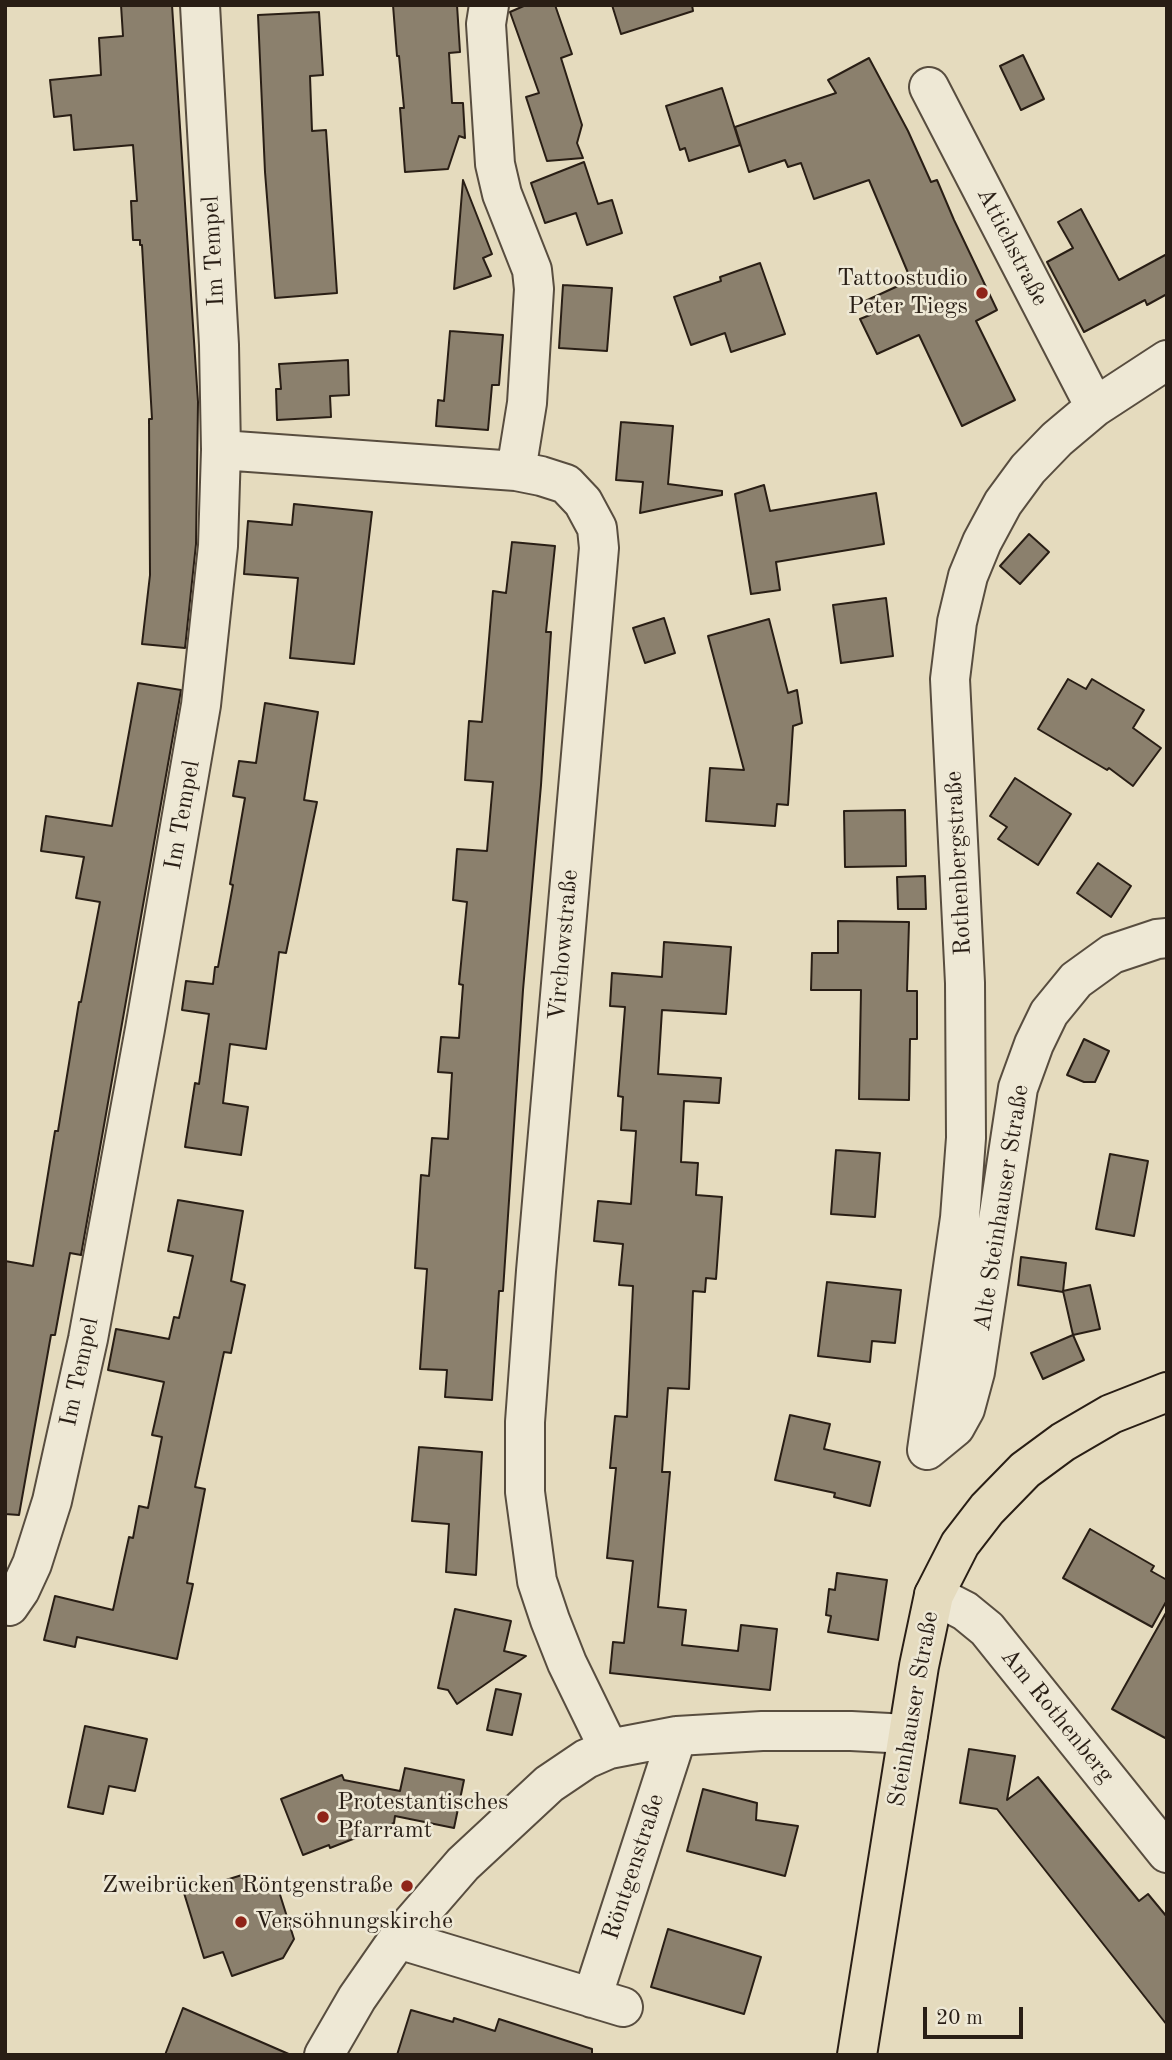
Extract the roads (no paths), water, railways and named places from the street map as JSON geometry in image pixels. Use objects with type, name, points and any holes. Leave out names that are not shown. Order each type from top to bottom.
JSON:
[{"type":"main road","name":"Steinhauser Straße","points":[[857,2055],[925,1626],[934,1595],[960,1544],[987,1509],[1025,1471],[1063,1442],[1111,1414],[1167,1392]]},
{"type":"street","name":"Im Tempel","points":[[9,1606],[32,1564],[52,1501],[88,1339],[201,705],[218,546],[221,450],[219,345],[200,5]]},
{"type":"street","points":[[488,5],[486,24],[495,164],[502,194],[532,270],[534,289],[527,403],[516,471]]},
{"type":"street","name":"Attichstraße","points":[[929,87],[1095,407]]},
{"type":"street","name":"Rothenbergstraße","points":[[927,1450],[960,1218],[966,1138],[965,984],[950,679],[957,622],[968,576],[982,542],[1003,503],[1028,469],[1095,407],[1167,360]]},
{"type":"street","name":"Virchowstraße","points":[[221,450],[516,471],[566,484],[583,502],[597,528],[599,548],[535,1285],[525,1422],[525,1492],[537,1581],[567,1663],[609,1749]]},
{"type":"street","name":"Alte Steinhauser Straße","points":[[927,1450],[955,1427],[965,1409],[975,1371],[1018,1088],[1034,1044],[1049,1013],[1076,980],[1112,954],[1167,938]]},
{"type":"street","name":"Am Rothenberg","points":[[934,1595],[965,1611],[987,1629],[1167,1853]]},
{"type":"street","points":[[324,2055],[357,1998],[398,1938],[463,1864],[549,1784],[586,1759],[639,1741],[677,1736],[762,1731],[908,1734]]},
{"type":"street","name":"Röntgenstraße","points":[[398,1938],[607,2002],[677,1736]]},
{"type":"place","name":"Tattoostudio Peter Tiegs","points":[[982,293]]},
{"type":"place","name":"Protestantisches Pfarramt","points":[[323,1817]]},
{"type":"place","name":"Zweibrücken Röntgenstraße","points":[[407,1886]]},
{"type":"place","name":"Versöhnungskirche","points":[[241,1922]]}]
